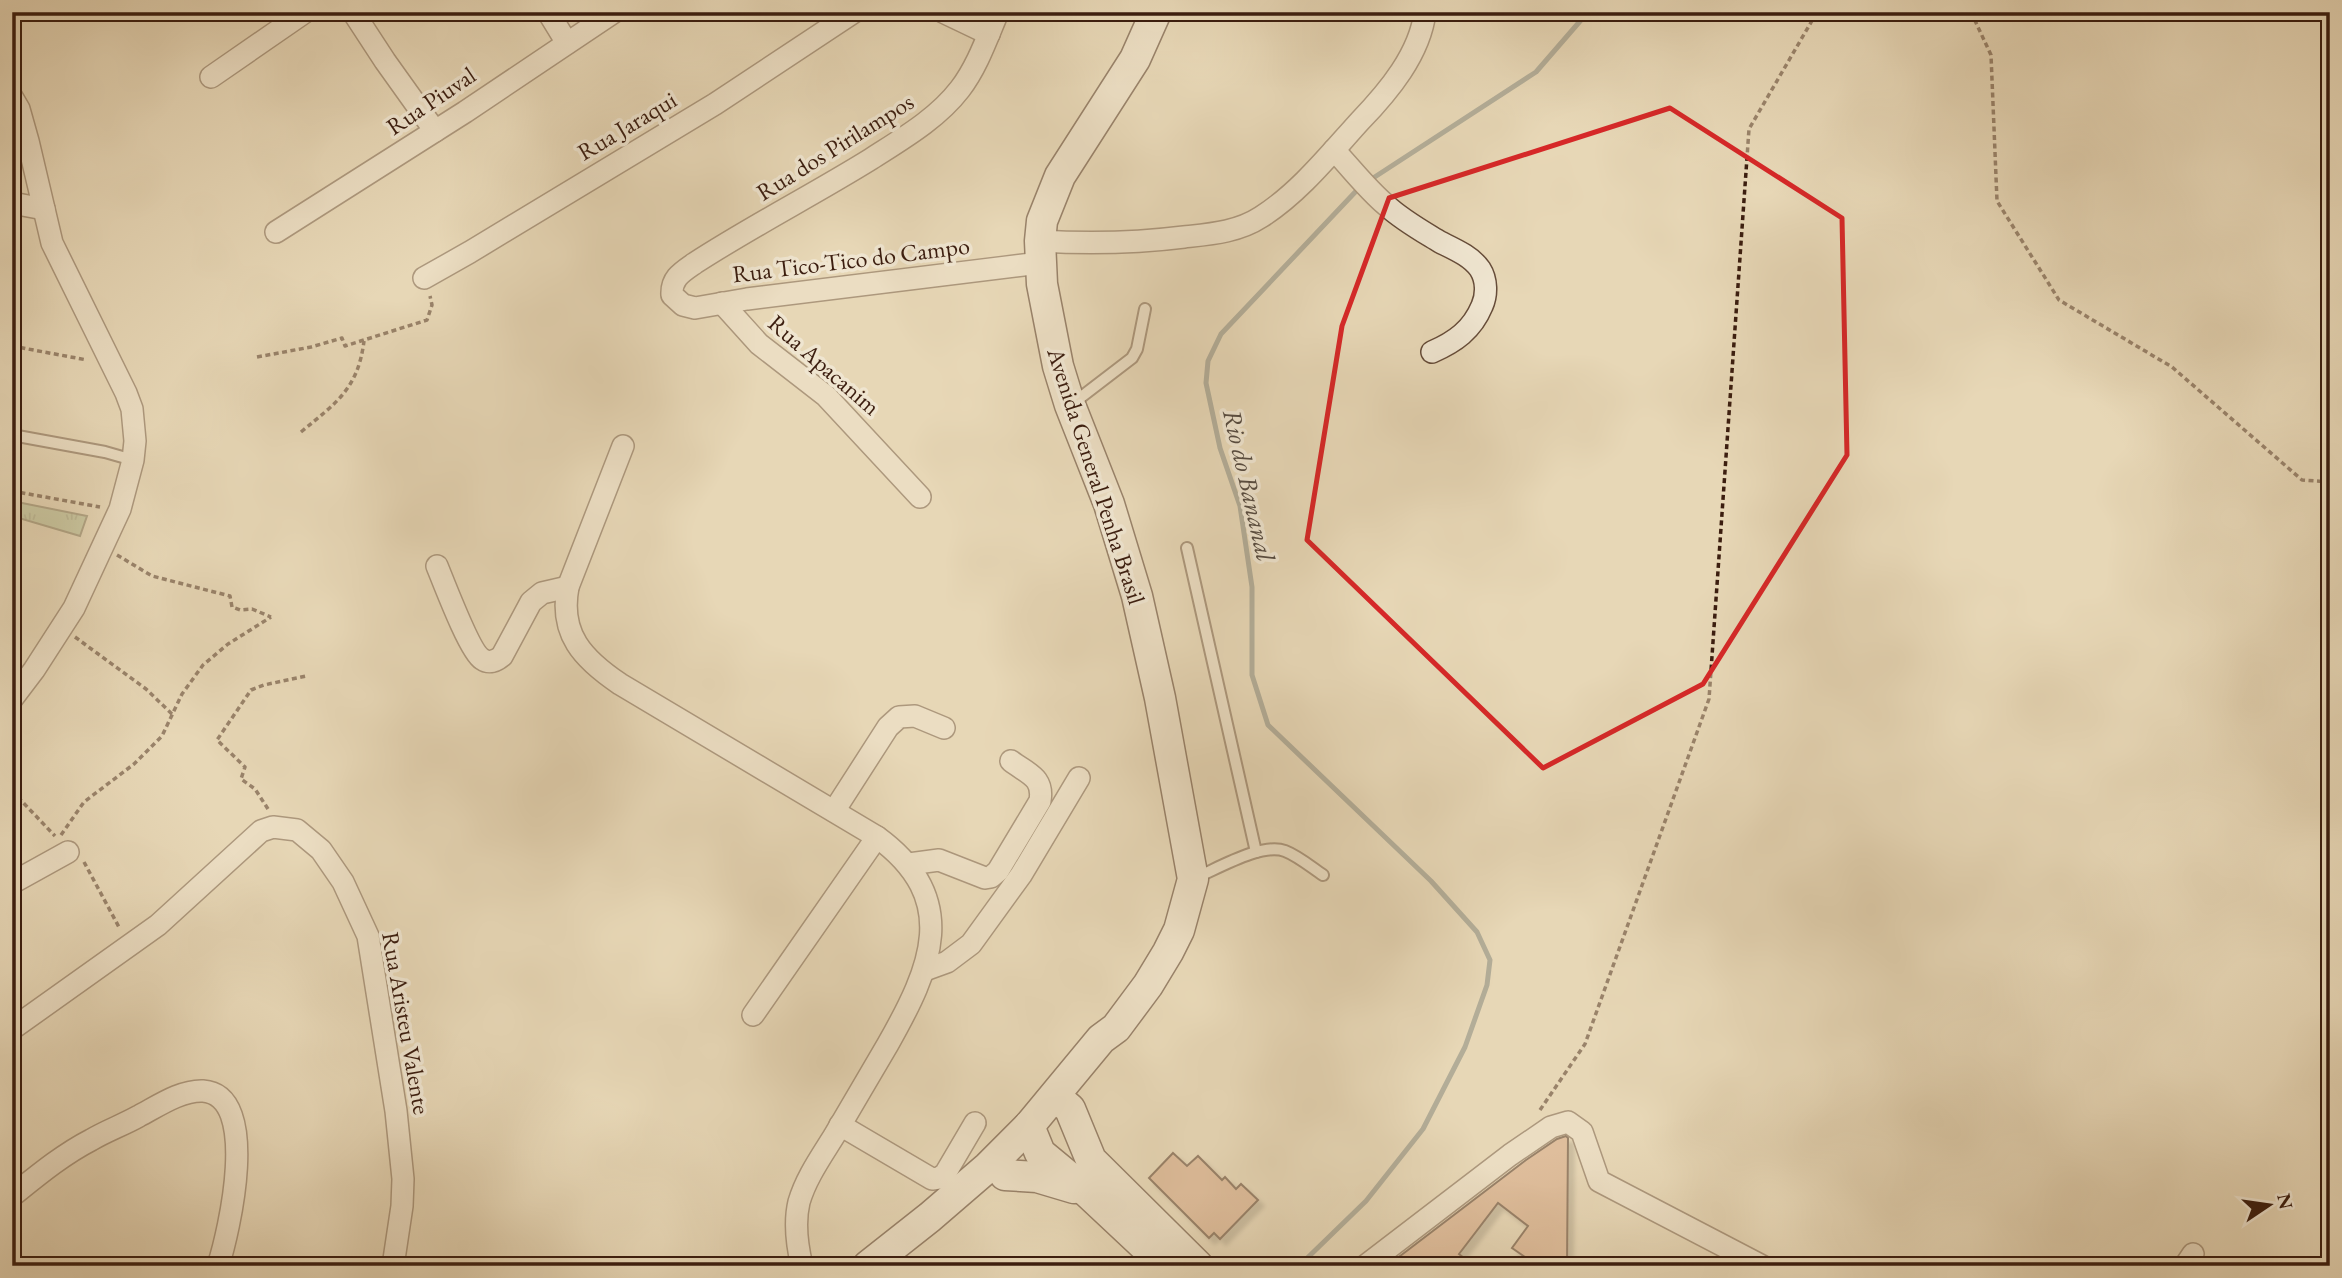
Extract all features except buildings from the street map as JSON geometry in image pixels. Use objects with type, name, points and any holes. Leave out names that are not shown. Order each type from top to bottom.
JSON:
[{"type":"main road","name":"Avenida General Penha Brasil","points":[[1063,1102],[1087,1084],[1112,1046],[1116,1028],[1168,952],[1179,930],[1193,879],[1165,722],[1137,597],[1109,505],[1070,405],[1048,323],[1040,252],[1042,221],[1060,176],[1135,59],[1156,12]]},
{"type":"main road","name":"Avenida General Penha Brasil","points":[[887,1266],[1006,1175],[1033,1136],[1063,1102],[1101,1038],[1116,1028]]},
{"type":"main road","points":[[1087,1084],[1097,1183]]},
{"type":"main road","points":[[1063,1102],[1091,1160],[1097,1183],[1138,1240],[1153,1266]]},
{"type":"main road","name":"Avenida General Penha Brasil","points":[[867,1266],[1033,1136]]},
{"type":"main road","points":[[1033,1136],[1040,1153],[1047,1161],[1097,1183],[1198,1266]]},
{"type":"main road","points":[[1006,1175],[1097,1183]]},
{"type":"main road","points":[[1138,1240],[1166,1266]]},
{"type":"street","points":[[211,77],[305,12]]},
{"type":"street","points":[[353,12],[435,131]]},
{"type":"street","points":[[548,12],[567,43]]},
{"type":"street","name":"Rua Piuval","points":[[276,232],[614,12]]},
{"type":"street","name":"Rua Jaraqui","points":[[424,278],[715,104],[854,12]]},
{"type":"street","points":[[943,12],[989,34]]},
{"type":"street","name":"Rua dos Pirilampos","points":[[672,295],[671,285],[677,275],[821,190],[904,138],[932,117],[960,89],[998,12]]},
{"type":"street","name":"Rua Tico-Tico do Campo","points":[[672,295],[683,305],[695,308],[1040,252],[1226,232],[1244,226],[1276,206],[1341,157],[1393,82],[1417,40],[1425,12]]},
{"type":"street","points":[[12,97],[19,110],[52,243],[110,358],[132,409],[135,440],[133,460],[120,509],[103,547],[74,608],[12,699]]},
{"type":"street","points":[[1341,157],[1386,205],[1412,225],[1469,258],[1480,270],[1485,283],[1485,300],[1478,316],[1468,330],[1450,344],[1432,352]]},
{"type":"street","points":[[12,203],[44,209]]},
{"type":"street","name":"Rua Apacanim","points":[[722,303],[759,344],[826,396],[920,497]]},
{"type":"street","points":[[623,446],[568,587],[565,604],[567,624],[575,642],[601,671],[877,837],[909,864],[923,890],[929,909],[929,946],[925,970],[897,1028],[808,1178],[799,1202],[796,1223],[802,1266]]},
{"type":"street","points":[[437,566],[473,648],[482,660],[489,662],[502,656],[531,603],[542,593],[568,587]]},
{"type":"street","points":[[834,811],[888,727],[899,717],[915,716],[944,728]]},
{"type":"street","points":[[909,864],[939,860],[985,878],[992,877],[998,871],[1040,801],[1042,789],[1039,781],[1011,761]]},
{"type":"street","points":[[925,970],[959,955],[971,944],[1021,874],[1079,778]]},
{"type":"street","points":[[12,1029],[158,925],[253,838],[271,827]]},
{"type":"street","name":"Rua Aristeu Valente","points":[[271,827],[297,830],[321,850],[343,882],[368,936],[396,1111],[403,1179],[393,1266]]},
{"type":"street","points":[[753,1015],[877,837]]},
{"type":"street","points":[[12,883],[63,846]]},
{"type":"street","points":[[12,1196],[79,1147],[174,1098],[205,1091],[217,1095],[228,1105],[234,1120],[237,1151],[231,1219],[218,1266]]},
{"type":"street","points":[[1366,1266],[1510,1155],[1551,1127],[1568,1122],[1582,1132],[1599,1181],[1762,1266]]},
{"type":"street","points":[[840,1125],[932,1179],[945,1174],[975,1123]]},
{"type":"lane","points":[[1070,405],[1132,358],[1137,349],[1145,309]]},
{"type":"lane","points":[[12,435],[105,452],[133,460]]},
{"type":"lane","points":[[1187,548],[1256,852]]},
{"type":"lane","points":[[1193,879],[1270,848],[1284,850],[1323,875]]},
{"type":"path","points":[[1540,1110],[1585,1044],[1709,699],[1749,129],[1817,12]]},
{"type":"path","points":[[1971,12],[1991,55],[1997,201],[2059,300],[2172,367],[2302,480],[2330,482]]},
{"type":"path","points":[[257,357],[342,338],[345,346],[427,320],[432,305],[424,278]]},
{"type":"path","points":[[301,432],[354,383],[364,341]]},
{"type":"path","points":[[12,346],[95,362],[110,358]]},
{"type":"path","points":[[12,491],[120,509]]},
{"type":"path","points":[[63,846],[84,802],[134,764],[162,736],[182,694],[202,665],[228,644],[271,617],[232,607],[230,596],[152,576],[103,547]]},
{"type":"path","points":[[61,629],[95,649],[173,715]]},
{"type":"path","points":[[271,827],[271,817],[263,799],[241,779],[245,766],[217,740],[251,690],[306,676]]},
{"type":"path","points":[[12,792],[63,846],[83,861],[130,946]]},
{"type":"highlighted area","points":[[1670,108],[1842,218],[1847,455],[1703,684],[1543,768],[1307,540],[1342,326],[1389,198]]},
{"type":"green space","points":[[12,501],[87,516],[80,536],[12,516]]},
{"type":"waterway","name":"Rio do Bananal","points":[[1367,182],[1536,72],[1588,12]]},
{"type":"waterway","name":"Rio do Bananal","points":[[1299,1266],[1366,1201],[1423,1129],[1465,1047],[1487,985],[1490,960],[1477,932],[1431,881],[1268,725],[1252,675],[1252,587],[1240,506],[1220,448],[1206,383],[1208,361],[1221,334],[1359,188]]}]
